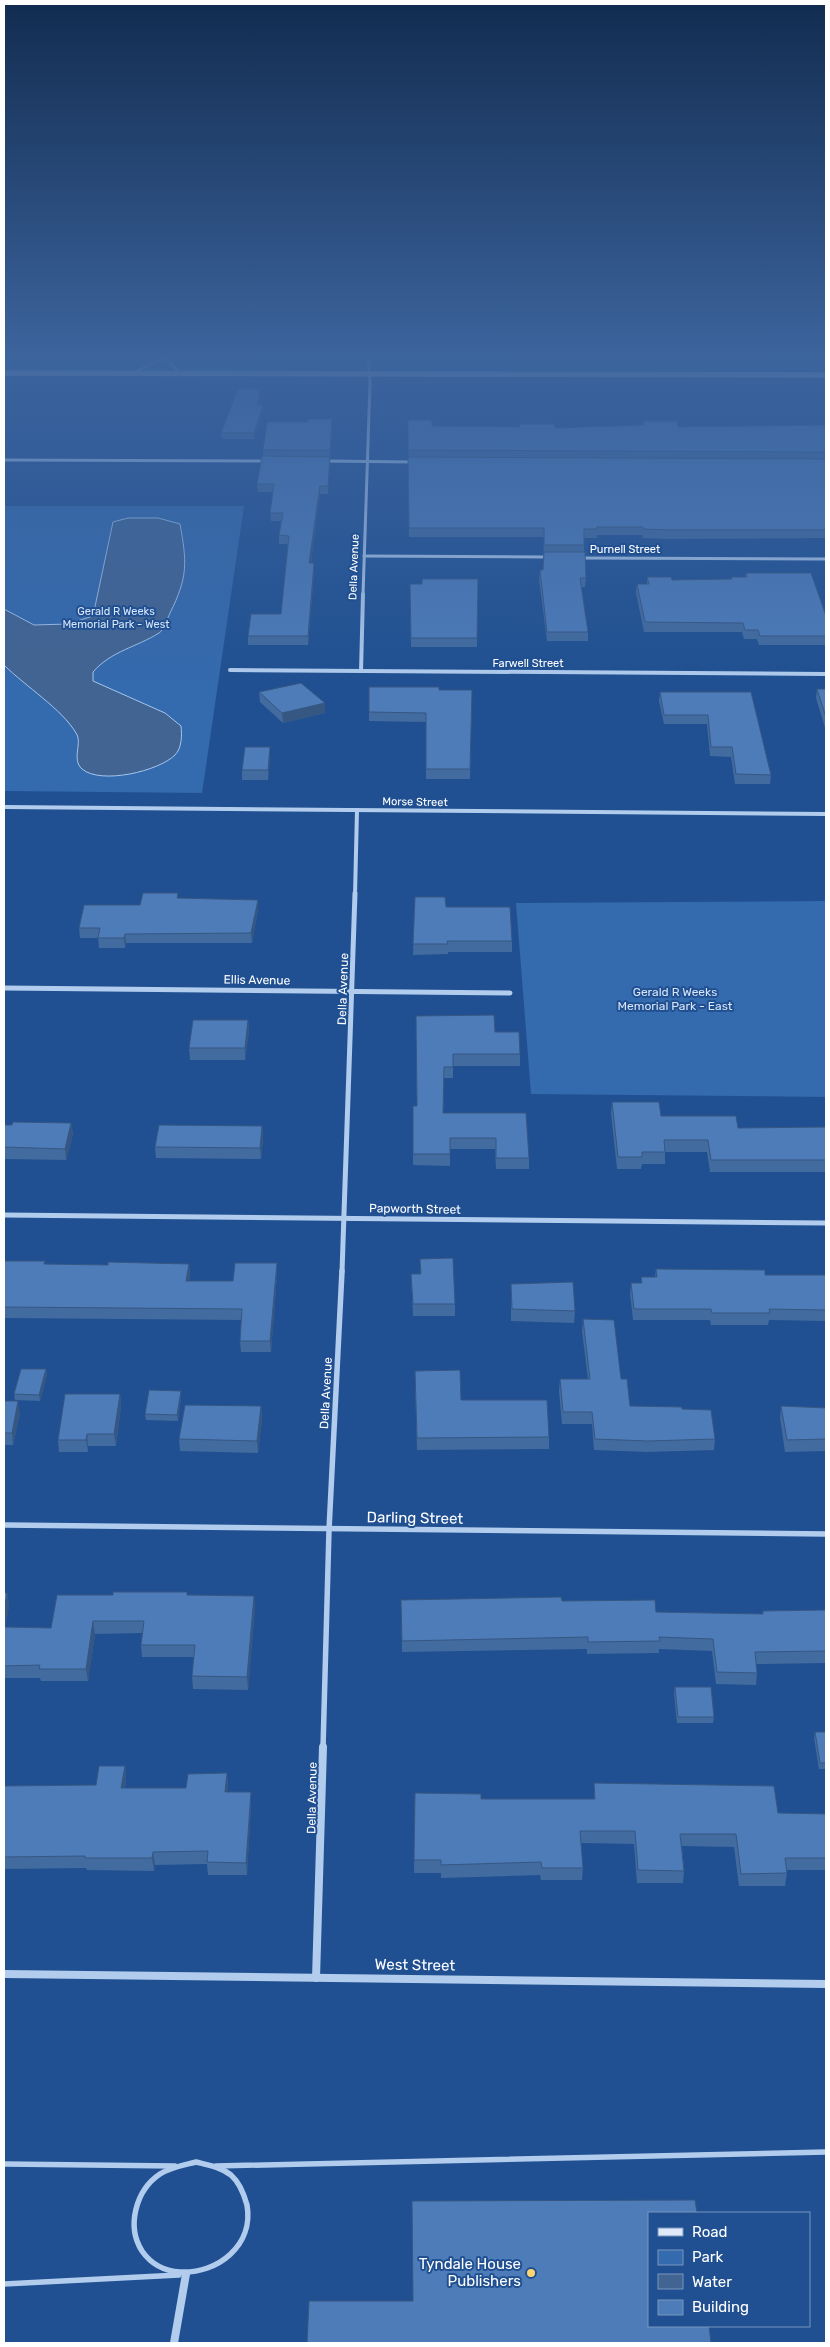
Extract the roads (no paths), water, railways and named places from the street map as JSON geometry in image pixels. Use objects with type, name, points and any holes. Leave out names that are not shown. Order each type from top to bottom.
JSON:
[{"type":"street","name":"Della Avenue","points":[[361,671],[367,467]]},
{"type":"street","points":[[364,556],[551,557]]},
{"type":"street","name":"Purnell Street","points":[[571,558],[826,559]]},
{"type":"street","name":"Farwell Street","points":[[230,670],[826,674]]},
{"type":"street","name":"Morse Street","points":[[4,807],[826,814]]},
{"type":"street","name":"Della Avenue","points":[[316,1978],[329,1530],[345,1218],[357,810]]},
{"type":"street","name":"Ellis Avenue","points":[[4,988],[510,993]]},
{"type":"street","name":"Papworth Street","points":[[4,1215],[826,1223]]},
{"type":"street","name":"Darling Street","points":[[4,1525],[826,1534]]},
{"type":"street","name":"West Street","points":[[4,1974],[826,1984]]},
{"type":"street","points":[[174,2343],[186,2274]]},
{"type":"lane","points":[[4,2164],[177,2166],[196,2162],[216,2166],[826,2152]]},
{"type":"lane","points":[[177,2166],[158,2175],[144,2189],[135,2207],[133,2226],[138,2245],[149,2260],[166,2271],[186,2274]]},
{"type":"lane","points":[[4,2284],[186,2274],[206,2271],[225,2262],[239,2246],[248,2228],[249,2208],[243,2190],[232,2175],[216,2166]]},
{"type":"water","points":[[128,518],[158,518],[180,524],[185,560],[183,579],[176,600],[161,632],[108,659],[93,672],[93,681],[165,713],[181,726],[181,741],[175,755],[156,766],[130,774],[102,776],[91,774],[79,765],[77,761],[78,737],[70,724],[53,706],[4,665],[4,609],[34,625],[68,624],[93,616],[113,522]]},
{"type":"place","name":"Tyndale House Publishers","points":[[531,2273]]},
{"type":"park label","name":"Gerald R Weeks Memorial Park - West","points":[[116,617]]},
{"type":"park label","name":"Gerald R Weeks Memorial Park - East","points":[[675,999]]}]
